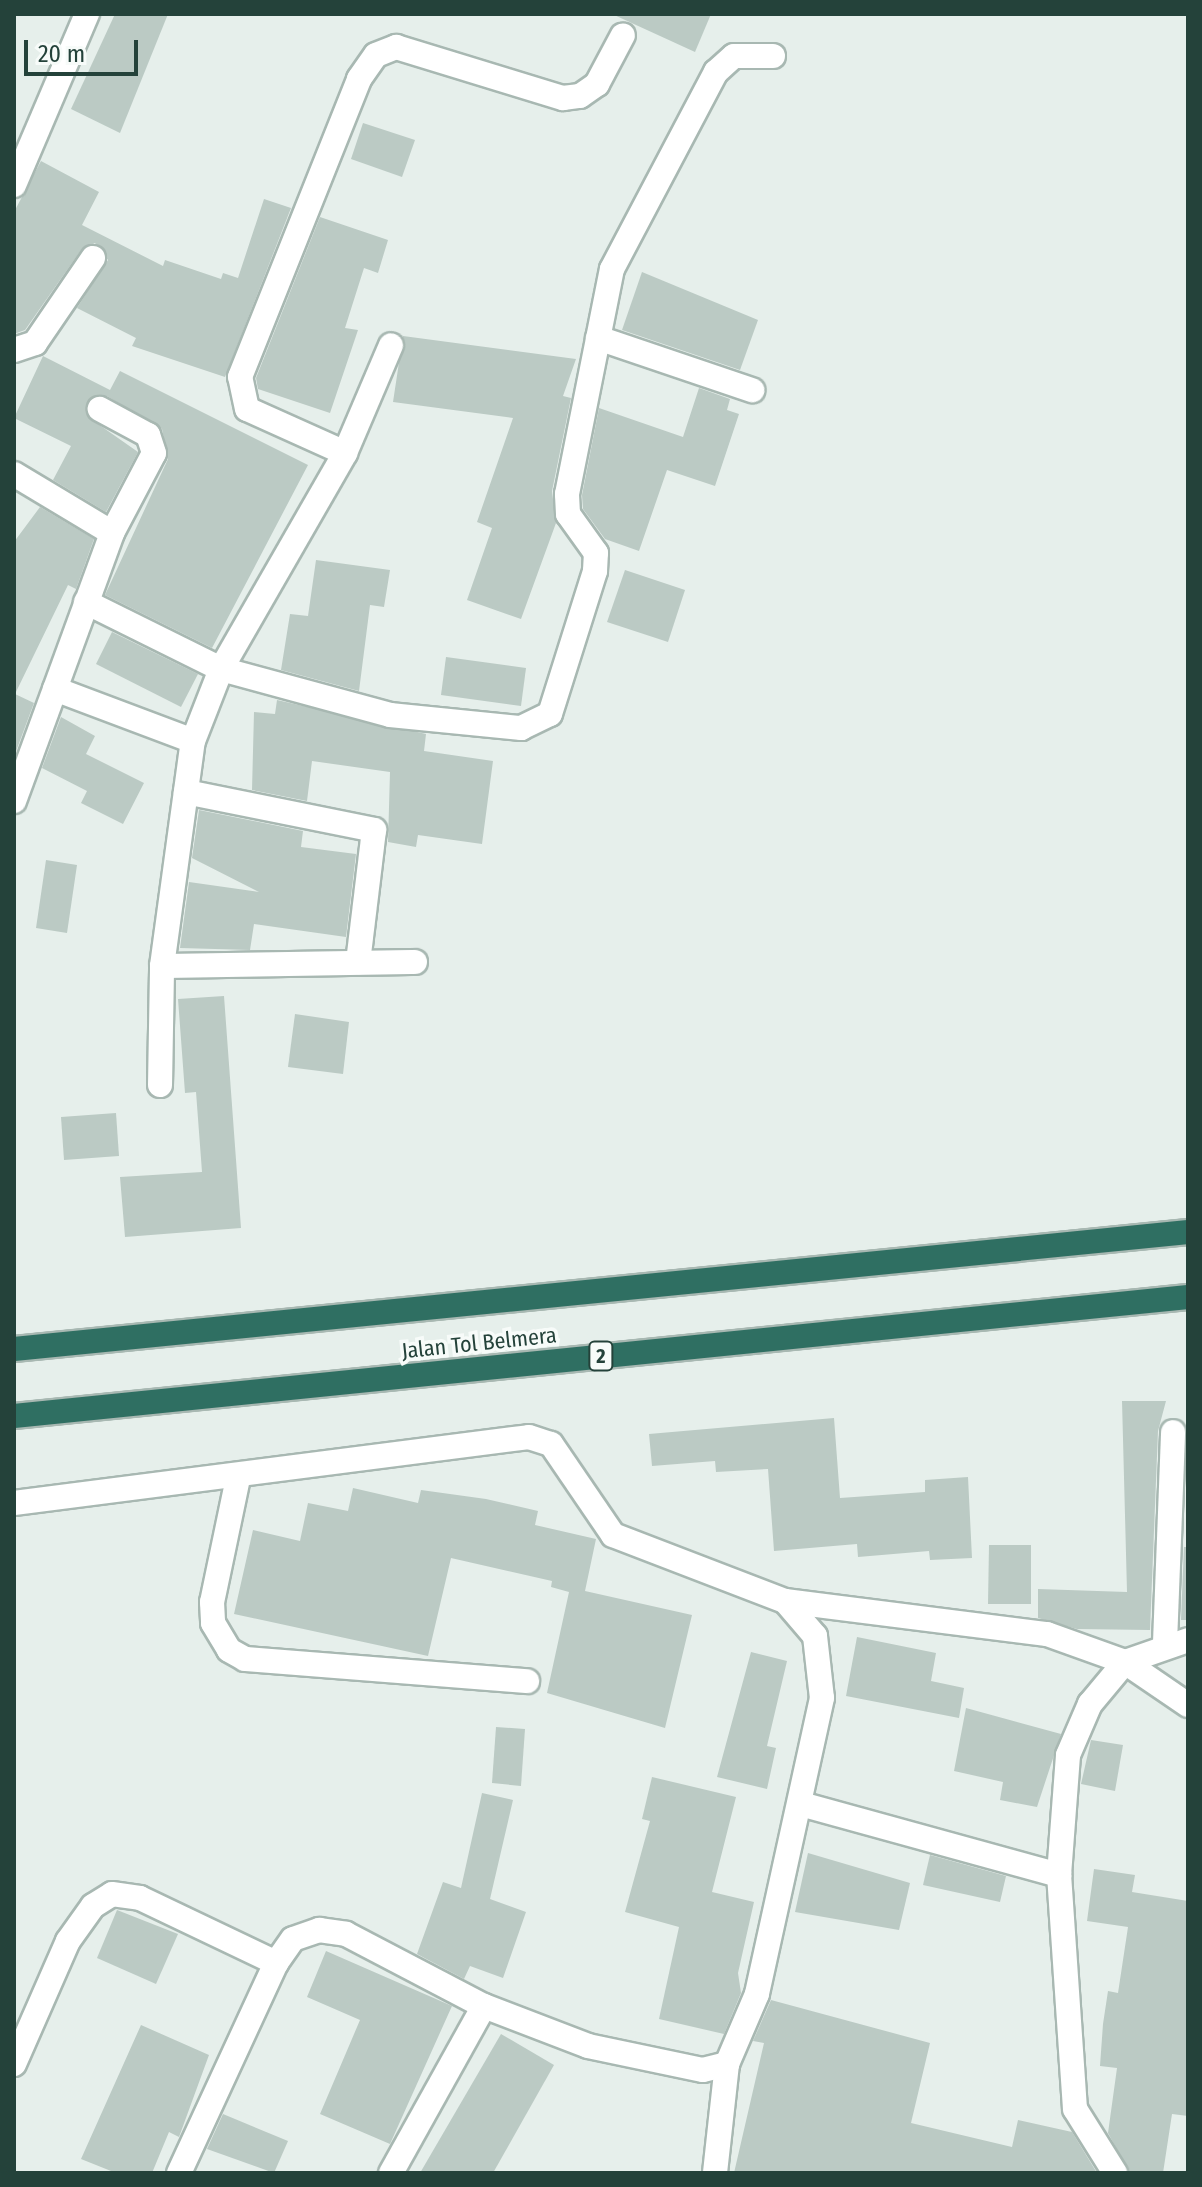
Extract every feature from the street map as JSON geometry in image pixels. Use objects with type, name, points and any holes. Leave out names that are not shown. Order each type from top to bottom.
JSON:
[{"type":"highway","name":"Jalan Tol Belmera","points":[[14,1349],[1188,1232]]},
{"type":"highway","name":"Jalan Tol Belmera","points":[[14,1416],[1188,1297]]},
{"type":"street","points":[[14,185],[87,14]]},
{"type":"street","points":[[345,453],[247,409],[240,377],[359,79],[376,55],[396,47],[563,98],[580,96],[597,84],[623,35]]},
{"type":"street","points":[[86,602],[221,669],[390,715],[521,728],[550,714],[595,571],[596,553],[568,514],[567,494],[612,269],[716,72],[734,56],[773,56]]},
{"type":"street","points":[[14,350],[35,343],[93,258]]},
{"type":"street","points":[[598,338],[752,390]]},
{"type":"street","points":[[160,1085],[162,966],[193,741],[221,669],[345,453],[391,345]]},
{"type":"street","points":[[14,801],[112,533],[153,445],[100,409]]},
{"type":"street","points":[[14,474],[112,533]]},
{"type":"street","points":[[55,689],[193,741]]},
{"type":"street","points":[[186,792],[374,830],[358,962]]},
{"type":"street","points":[[162,966],[415,962]]},
{"type":"street","points":[[1115,2173],[1075,2109],[1059,1875],[1068,1755],[1090,1704],[1125,1662],[1177,1642],[1173,1432]]},
{"type":"street","points":[[14,1503],[238,1478],[529,1437],[551,1444],[613,1535],[785,1601],[1047,1634],[1125,1662],[1188,1705]]},
{"type":"street","points":[[238,1478],[212,1602],[213,1623],[229,1650],[245,1659],[527,1681]]},
{"type":"street","points":[[715,2173],[727,2064],[757,1994],[822,1698],[815,1636],[785,1601]]},
{"type":"street","points":[[801,1804],[1059,1875]]},
{"type":"street","points":[[14,2064],[68,1941],[93,1906],[112,1894],[140,1898],[276,1963]]},
{"type":"street","points":[[179,2173],[276,1963],[293,1939],[319,1930],[346,1934],[484,2006],[588,2046],[703,2070],[727,2064]]},
{"type":"street","points":[[391,2173],[484,2006]]},
{"type":"building","points":[[115,14],[168,14],[120,133],[71,109]]},
{"type":"building","points":[[612,14],[711,14],[695,52]]},
{"type":"building","points":[[363,123],[415,140],[402,177],[351,159]]},
{"type":"building","points":[[41,161],[99,192],[82,225],[163,266],[165,260],[221,279],[223,273],[238,278],[264,199],[291,208],[225,377],[132,346],[136,338],[77,308],[108,260],[95,243],[81,250],[25,330],[14,334],[14,212]]},
{"type":"building","points":[[320,217],[388,240],[378,273],[364,268],[345,328],[358,330],[330,413],[258,389],[256,378]]},
{"type":"building","points":[[642,272],[758,320],[740,370],[622,330]]},
{"type":"building","points":[[403,336],[576,359],[563,396],[571,398],[552,491],[556,523],[521,619],[467,600],[492,528],[477,522],[513,418],[393,402]]},
{"type":"building","points":[[43,356],[110,390],[120,371],[308,465],[212,648],[105,595],[168,459],[162,429],[107,396],[93,396],[88,417],[138,452],[106,512],[53,480],[71,446],[14,418]]},
{"type":"building","points":[[699,388],[730,399],[727,410],[739,414],[715,486],[667,470],[639,551],[605,539],[583,509],[582,495],[599,408],[683,437]]},
{"type":"building","points":[[40,507],[94,539],[76,589],[68,585],[15,694],[34,703],[15,754],[14,542]]},
{"type":"building","points":[[316,560],[390,570],[384,607],[370,605],[359,691],[281,670],[290,614],[308,616]]},
{"type":"building","points":[[625,570],[685,590],[668,642],[607,622]]},
{"type":"building","points":[[112,632],[198,674],[181,707],[96,664]]},
{"type":"building","points":[[446,657],[526,668],[521,706],[441,695]]},
{"type":"building","points":[[277,700],[426,734],[424,751],[493,761],[482,844],[418,835],[416,847],[388,842],[390,772],[312,761],[307,801],[252,790],[254,712],[275,714]]},
{"type":"building","points":[[61,717],[95,736],[86,754],[144,783],[123,824],[81,803],[87,791],[42,768]]},
{"type":"building","points":[[199,810],[303,831],[301,847],[356,854],[346,937],[254,924],[250,950],[180,948],[189,882],[259,892],[192,858]]},
{"type":"building","points":[[46,860],[77,865],[67,933],[36,928]]},
{"type":"building","points":[[224,996],[241,1228],[125,1237],[120,1177],[202,1172],[196,1092],[185,1093],[178,999]]},
{"type":"building","points":[[295,1014],[349,1022],[343,1074],[288,1067]]},
{"type":"building","points":[[116,1113],[119,1156],[64,1160],[61,1117]]},
{"type":"building","points":[[1122,1401],[1166,1401],[1158,1431],[1150,1630],[1077,1629],[1038,1618],[1038,1589],[1127,1592]]},
{"type":"building","points":[[834,1418],[840,1498],[925,1492],[925,1480],[968,1477],[972,1558],[930,1560],[929,1551],[858,1557],[857,1544],[774,1551],[768,1469],[716,1472],[715,1461],[652,1466],[649,1434]]},
{"type":"building","points":[[353,1488],[418,1503],[421,1490],[486,1499],[538,1511],[535,1525],[596,1539],[585,1591],[692,1615],[665,1728],[547,1693],[569,1592],[551,1587],[552,1581],[451,1558],[428,1656],[234,1614],[253,1530],[300,1541],[308,1503],[348,1511]]},
{"type":"building","points":[[989,1545],[1031,1545],[1031,1604],[988,1604]]},
{"type":"building","points":[[1184,1547],[1188,1547],[1188,1620],[1181,1620]]},
{"type":"building","points":[[857,1637],[936,1653],[931,1681],[964,1688],[959,1718],[846,1696]]},
{"type":"building","points":[[751,1652],[787,1661],[767,1746],[776,1748],[767,1789],[717,1777]]},
{"type":"building","points":[[966,1708],[1061,1734],[1037,1807],[1000,1800],[1003,1782],[954,1771]]},
{"type":"building","points":[[496,1727],[525,1729],[521,1786],[492,1783]]},
{"type":"building","points":[[1091,1740],[1123,1745],[1115,1791],[1081,1784]]},
{"type":"building","points":[[652,1777],[736,1797],[712,1892],[754,1902],[738,1973],[741,1993],[724,2034],[659,2019],[679,1927],[625,1912],[650,1821],[642,1819]]},
{"type":"building","points":[[482,1793],[513,1800],[490,1899],[526,1912],[503,1978],[470,1966],[464,1979],[417,1954],[443,1882],[461,1888]]},
{"type":"building","points":[[808,1853],[910,1883],[899,1930],[795,1912]]},
{"type":"building","points":[[930,1855],[1006,1876],[1000,1902],[923,1885]]},
{"type":"building","points":[[1094,1869],[1135,1875],[1132,1892],[1188,1901],[1188,2116],[1172,2114],[1163,2173],[1130,2173],[1108,2133],[1117,2068],[1100,2066],[1103,2024],[1108,1991],[1118,1993],[1128,1927],[1087,1921]]},
{"type":"building","points":[[117,1910],[178,1934],[156,1984],[97,1958]]},
{"type":"building","points":[[326,1951],[452,2006],[390,2144],[320,2114],[360,2020],[307,1997]]},
{"type":"building","points":[[771,2000],[930,2043],[911,2123],[1012,2147],[1018,2120],[1072,2132],[1097,2173],[734,2173],[764,2043],[753,2041]]},
{"type":"building","points":[[141,2025],[209,2055],[179,2137],[169,2132],[152,2173],[116,2173],[81,2159]]},
{"type":"building","points":[[501,2034],[554,2065],[493,2173],[420,2173]]},
{"type":"building","points":[[223,2114],[288,2141],[274,2173],[207,2149]]}]
